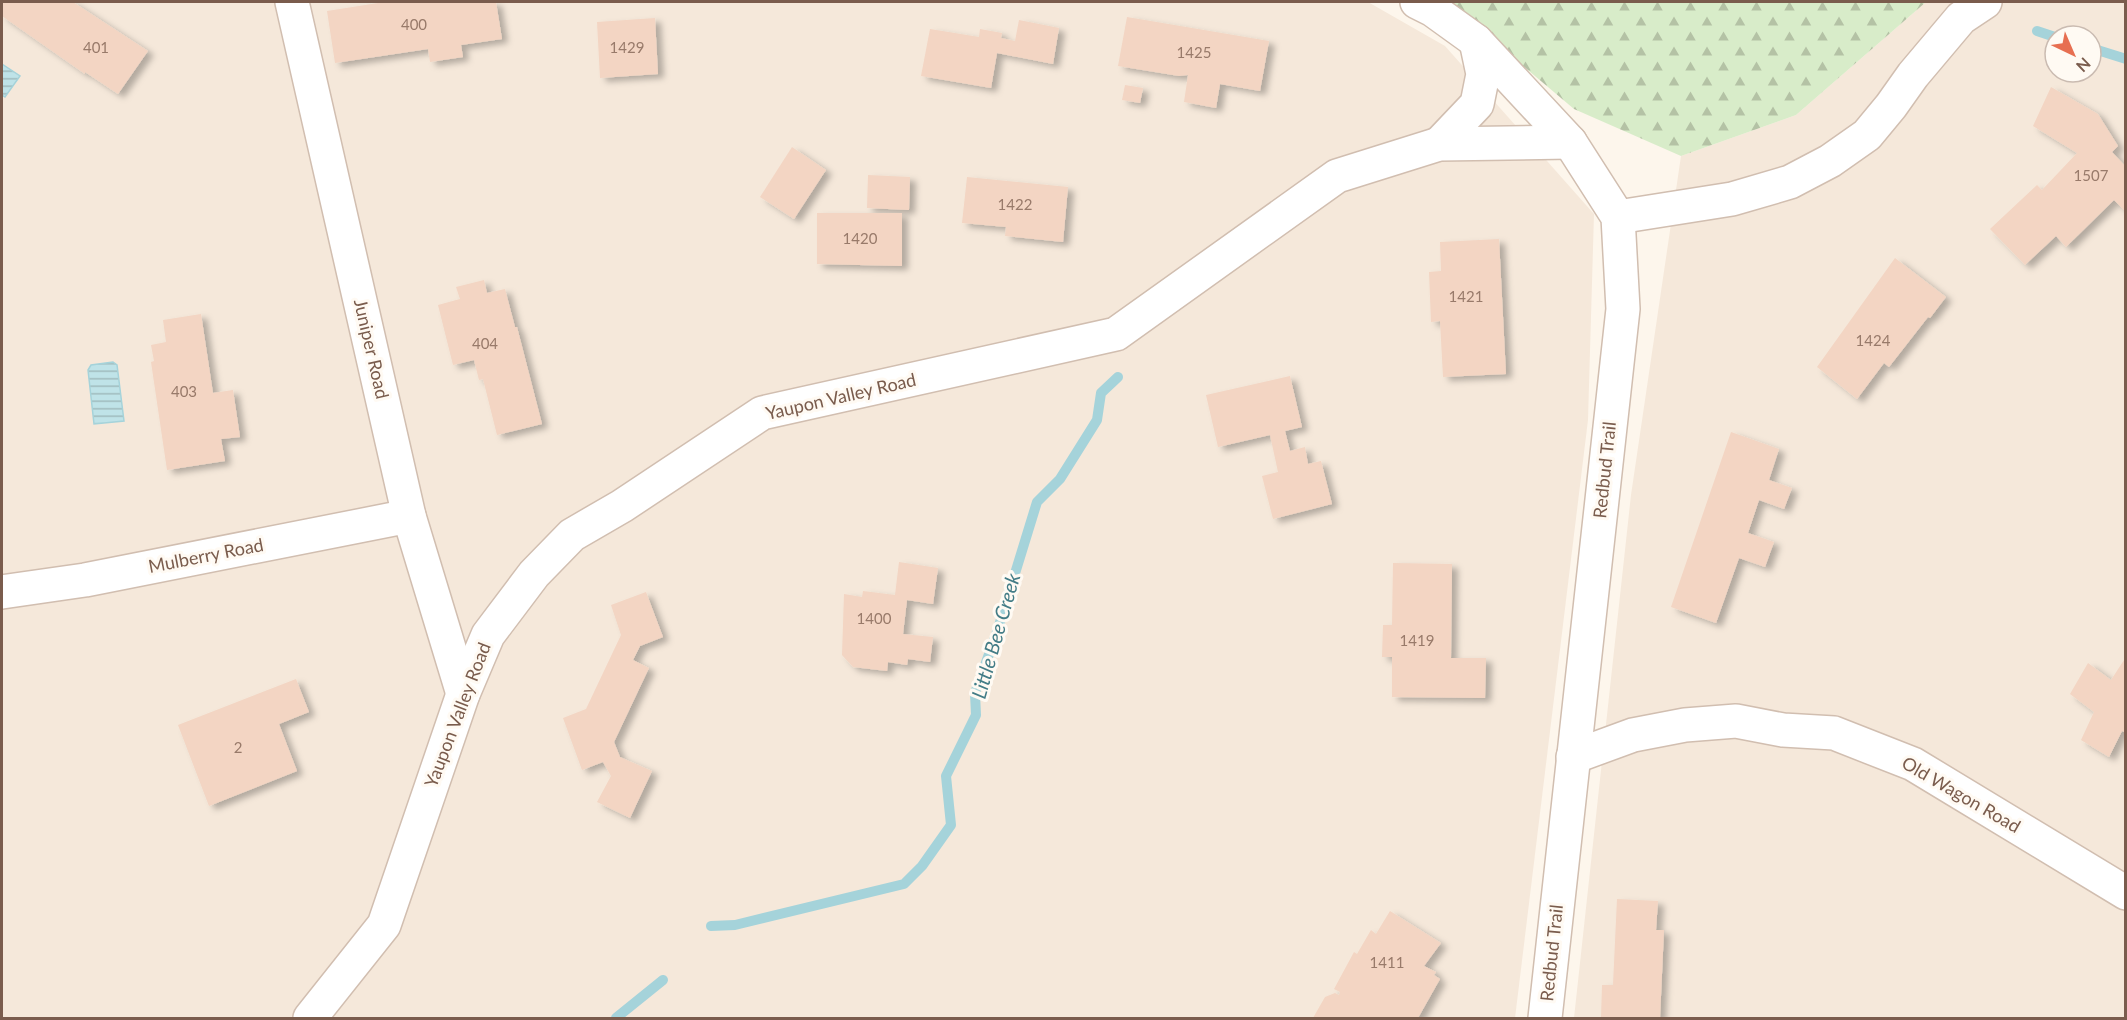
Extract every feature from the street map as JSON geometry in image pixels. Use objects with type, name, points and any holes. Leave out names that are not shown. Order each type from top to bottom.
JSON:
[{"type":"street","name":"Juniper Road","points":[[292,2],[409,516],[463,694]]},
{"type":"street","name":"Redbud Trail","points":[[1417,2],[1433,10],[1476,41],[1570,142],[1618,218],[1623,309],[1545,1018]]},
{"type":"street","points":[[1618,218],[1732,199],[1790,182],[1830,161],[1867,135],[1961,18],[1985,2]]},
{"type":"street","points":[[1439,144],[1477,104],[1483,74],[1476,41]]},
{"type":"street","name":"Yaupon Valley Road","points":[[310,1018],[384,925],[463,694],[488,635],[534,574],[572,535],[622,506],[762,413],[1116,334],[1336,176],[1439,144],[1570,142]]},
{"type":"street","name":"Mulberry Road","points":[[2,592],[85,580],[409,516]]},
{"type":"street","name":"Old Wagon Road","points":[[1573,757],[1633,735],[1685,724],[1736,722],[1783,730],[1834,733],[1913,764],[2126,893]]},
{"type":"shaded area","points":[[2,2],[1368,2],[1445,46],[1594,214],[1588,420],[1515,1018],[2,1018]]},
{"type":"shaded area","points":[[1926,2],[2125,2],[2125,1018],[1574,1018],[1631,495],[1681,156],[1796,115]]},
{"type":"green space","points":[[1447,2],[1926,2],[1796,115],[1681,156],[1574,109]]},
{"type":"water","points":[[2,64],[20,76],[5,97],[2,95]]},
{"type":"water","points":[[113,362],[117,365],[124,421],[94,424],[88,370],[91,365]]},
{"type":"building","points":[[2,2],[73,2],[148,51],[118,94],[85,72],[85,74],[2,16]]},
{"type":"building","points":[[378,2],[496,2],[502,39],[461,45],[463,57],[430,62],[428,49],[335,63],[327,11]]},
{"type":"building","points":[[1127,17],[1269,41],[1260,91],[1220,84],[1216,108],[1184,102],[1188,75],[1179,76],[1118,66]]},
{"type":"building","points":[[655,18],[658,74],[600,78],[597,22]]},
{"type":"building","points":[[1019,20],[1059,28],[1053,64],[997,53],[991,88],[921,76],[930,29],[979,37],[980,29],[1002,33],[1001,38],[1015,41]]},
{"type":"building","points":[[1125,85],[1143,88],[1140,103],[1122,100]]},
{"type":"building","points":[[2051,87],[2098,114],[2118,146],[2112,152],[2126,167],[2126,212],[2114,200],[2066,247],[2056,236],[2025,265],[1990,229],[2037,185],[2042,190],[2077,153],[2033,126]]},
{"type":"building","points":[[792,147],[826,170],[794,219],[760,197]]},
{"type":"building","points":[[868,175],[910,177],[909,210],[867,208]]},
{"type":"building","points":[[967,177],[1068,187],[1063,242],[1005,236],[1006,227],[962,223]]},
{"type":"building","points":[[817,213],[902,213],[902,266],[817,264]]},
{"type":"building","points":[[1499,239],[1506,374],[1443,377],[1440,321],[1431,322],[1429,272],[1441,271],[1440,242]]},
{"type":"building","points":[[1895,258],[1946,297],[1889,367],[1884,363],[1857,399],[1817,367]]},
{"type":"building","points":[[484,280],[487,293],[505,289],[542,424],[497,435],[483,379],[479,380],[474,360],[453,365],[438,305],[460,299],[456,287]]},
{"type":"building","points":[[201,314],[213,393],[233,390],[240,437],[221,439],[225,461],[167,470],[151,362],[154,361],[151,345],[166,342],[163,320]]},
{"type":"building","points":[[1290,376],[1302,427],[1285,431],[1290,451],[1305,447],[1308,464],[1321,461],[1332,504],[1273,519],[1262,476],[1278,472],[1270,435],[1218,447],[1206,395]]},
{"type":"building","points":[[1731,432],[1779,449],[1769,480],[1792,488],[1784,509],[1759,500],[1748,533],[1774,542],[1765,567],[1739,558],[1716,623],[1671,607]]},
{"type":"building","points":[[899,562],[938,568],[933,604],[907,600],[903,634],[933,637],[930,662],[908,659],[907,665],[888,662],[887,671],[853,667],[842,655],[844,594],[862,597],[863,591],[895,595]]},
{"type":"building","points":[[1393,563],[1452,564],[1451,658],[1486,658],[1485,698],[1392,697],[1392,657],[1382,657],[1383,625],[1392,625]]},
{"type":"building","points":[[646,592],[663,637],[640,646],[633,660],[649,668],[614,742],[620,757],[652,771],[630,818],[597,802],[611,776],[603,762],[582,770],[563,718],[586,709],[621,635],[611,605]]},
{"type":"building","points":[[2126,657],[2126,733],[2122,731],[2109,757],[2081,740],[2094,712],[2070,694],[2088,663],[2111,680]]},
{"type":"building","points":[[296,679],[309,712],[279,724],[297,771],[209,806],[178,725]]},
{"type":"building","points":[[1617,899],[1658,901],[1656,930],[1664,930],[1660,1018],[1601,1018],[1602,985],[1613,985]]},
{"type":"building","points":[[1390,911],[1441,943],[1424,966],[1436,972],[1434,975],[1440,979],[1418,1018],[1313,1018],[1325,997],[1335,993],[1339,995],[1340,992],[1334,989],[1354,952],[1357,954],[1371,930],[1376,934]]},
{"type":"waterway","points":[[2037,31],[2043,33]]},
{"type":"waterway","points":[[2103,52],[2126,59]]},
{"type":"waterway","name":"Little Bee Creek","points":[[711,926],[735,925],[904,884],[922,866],[951,825],[946,776],[976,715],[975,693],[997,632],[1037,502],[1060,479],[1097,420],[1101,393],[1118,377]]},
{"type":"waterway","name":"Little Bee Creek","points":[[616,1018],[663,980]]}]
